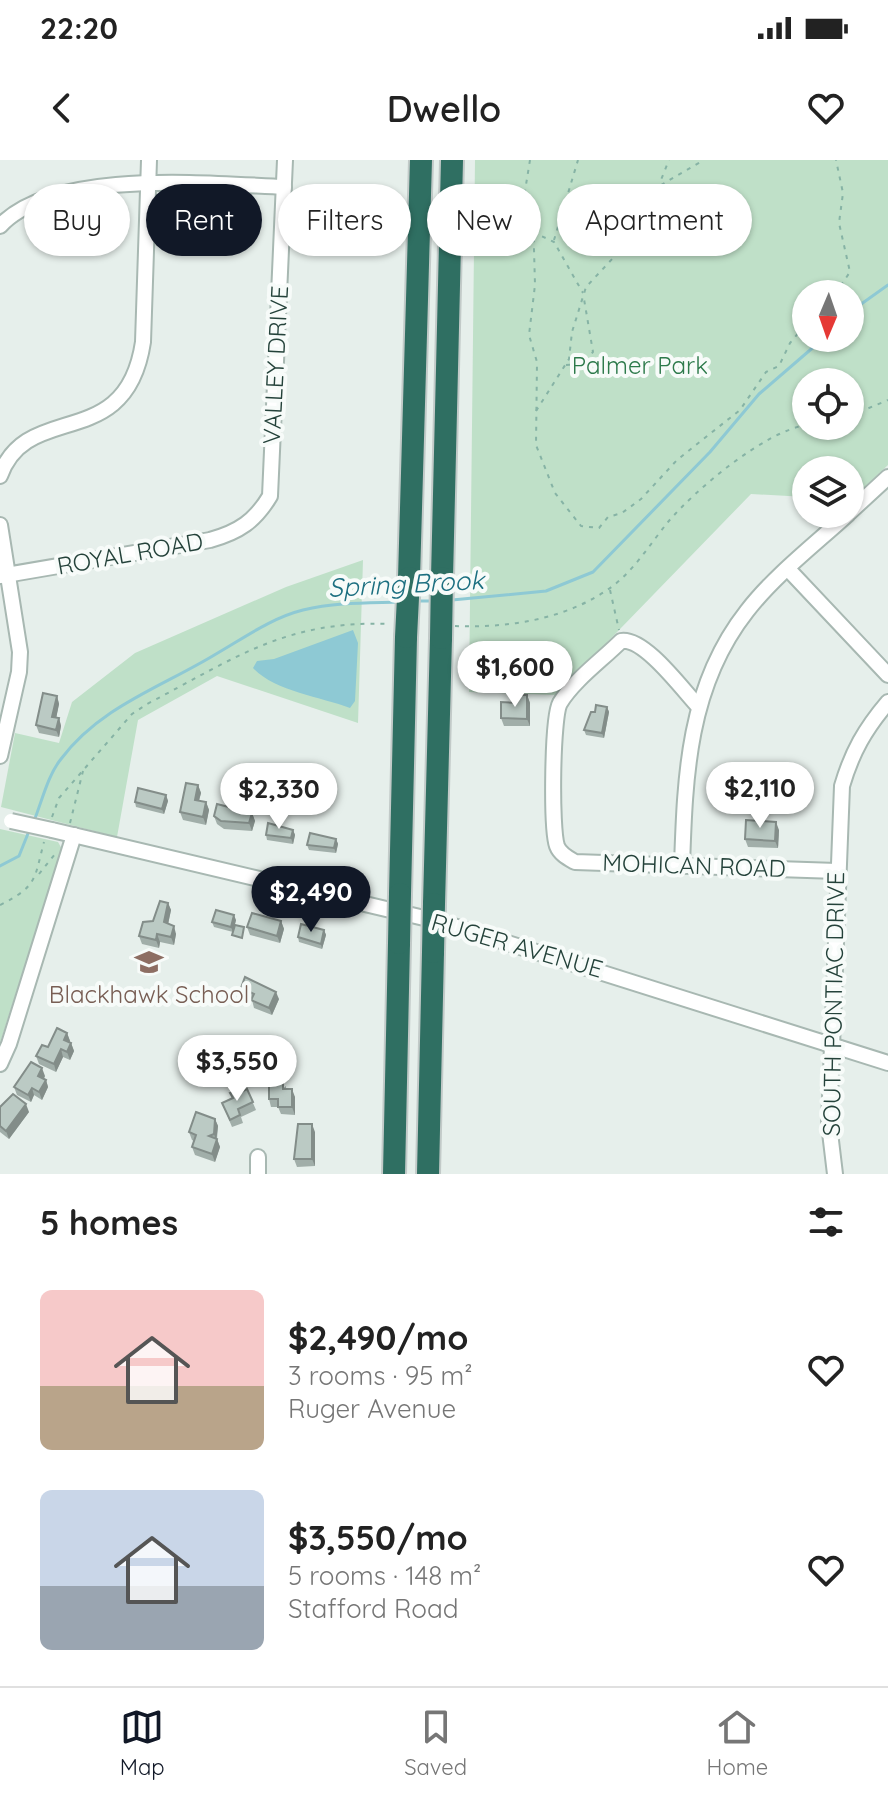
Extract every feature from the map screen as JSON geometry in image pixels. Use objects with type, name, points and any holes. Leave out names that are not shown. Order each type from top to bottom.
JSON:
[{"type":"highway","points":[[394,1174],[400,894],[399,630],[409,578],[421,160]]},
{"type":"highway","points":[[428,1174],[434,904],[445,632],[442,578],[452,160]]},
{"type":"street","points":[[0,476],[15,449],[31,437],[95,418],[115,405],[130,388],[140,366],[143,342],[149,160]]},
{"type":"street","name":"VALLEY DRIVE","points":[[284,184],[285,160]]},
{"type":"street","points":[[0,226],[11,214],[49,198],[149,182],[278,187]]},
{"type":"street","name":"VALLEY DRIVE","points":[[256,518],[270,496],[281,256]]},
{"type":"street","points":[[864,499],[888,477]]},
{"type":"street","name":"ROYAL ROAD","points":[[4,576],[210,540],[232,534],[256,518]]},
{"type":"street","points":[[0,525],[4,576],[20,662],[0,756]]},
{"type":"street","points":[[682,866],[686,769],[698,706],[714,663],[749,609],[833,528]]},
{"type":"street","points":[[788,569],[888,675]]},
{"type":"street","points":[[621,641],[630,639],[642,646],[698,706]]},
{"type":"street","name":"MOHICAN ROAD","points":[[621,641],[563,699],[557,710],[554,821],[557,847],[575,862],[837,871]]},
{"type":"street","name":"SOUTH PONTIAC DRIVE","points":[[835,1174],[829,1124],[842,786],[864,730],[888,702]]},
{"type":"street","name":"RUGER AVENUE","points":[[6,820],[441,922],[888,1063]]},
{"type":"street","points":[[0,1064],[9,1044],[74,835]]},
{"type":"street","points":[[258,1157],[258,1174]]},
{"type":"path","points":[[526,184],[530,160]]},
{"type":"path","points":[[554,242],[578,160]]},
{"type":"path","points":[[660,184],[669,160]]},
{"type":"path","points":[[662,184],[704,160]]},
{"type":"path","points":[[836,160],[843,193],[839,223],[850,272],[845,280]]},
{"type":"path","points":[[541,236],[554,242],[584,294],[593,352],[580,364],[566,365]]},
{"type":"path","points":[[533,256],[535,285],[529,335],[537,362],[536,445],[555,493],[581,526],[599,528],[608,517],[622,513],[641,499],[677,460],[740,410],[766,372],[779,366],[792,341]]},
{"type":"path","points":[[536,412],[566,365],[586,287],[615,256]]},
{"type":"path","points":[[864,410],[888,400]]},
{"type":"path","points":[[445,632],[522,623],[578,606],[609,589],[675,514],[729,465],[792,427]]},
{"type":"path","points":[[609,589],[621,641]]},
{"type":"path","points":[[0,905],[16,897],[39,875],[59,798],[132,714],[264,641],[347,623],[399,630]]},
{"type":"green space","name":"Palmer Park","points":[[475,160],[888,160],[888,465],[864,488],[864,456],[792,456],[792,496],[751,494],[556,695],[469,692],[474,256],[541,256],[541,184],[475,184]]},
{"type":"green space","points":[[363,560],[358,723],[217,676],[138,720],[117,837],[1,807],[15,733],[59,743],[72,702],[135,653],[286,587]]},
{"type":"green space","points":[[0,829],[58,842],[62,849],[0,1043]]},
{"type":"water","points":[[353,630],[358,643],[355,701],[350,708],[285,688],[253,668],[257,661],[274,659]]},
{"type":"building","points":[[43,693],[57,696],[52,717],[59,718],[56,730],[36,725]]},
{"type":"building","points":[[516,695],[527,695],[527,719],[501,718],[501,702],[516,703]]},
{"type":"building","points":[[596,705],[607,707],[602,733],[584,730]]},
{"type":"building","points":[[186,783],[198,785],[195,800],[206,802],[203,817],[180,812]]},
{"type":"building","points":[[138,788],[166,795],[162,809],[135,802]]},
{"type":"building","points":[[217,804],[252,813],[249,823],[221,821],[214,816]]},
{"type":"building","points":[[746,820],[776,822],[775,841],[745,839]]},
{"type":"building","points":[[268,823],[293,830],[291,838],[266,835]]},
{"type":"building","points":[[310,833],[336,839],[334,848],[307,845]]},
{"type":"building","points":[[160,901],[168,903],[164,922],[174,926],[171,937],[157,934],[156,940],[139,936],[143,922],[153,921]]},
{"type":"building","points":[[216,910],[234,915],[231,927],[212,922]]},
{"type":"building","points":[[252,913],[281,921],[277,936],[247,927]]},
{"type":"building","points":[[301,924],[324,930],[321,944],[298,937]]},
{"type":"building","points":[[235,925],[244,927],[242,938],[232,935]]},
{"type":"building","points":[[245,977],[276,992],[269,1008],[251,1000],[254,994],[241,988]]},
{"type":"building","points":[[57,1028],[67,1033],[64,1040],[71,1043],[67,1052],[61,1049],[54,1064],[36,1056],[42,1045],[48,1047]]},
{"type":"building","points":[[31,1062],[42,1068],[38,1076],[46,1080],[39,1092],[32,1088],[28,1095],[14,1087]]},
{"type":"building","points":[[269,1078],[283,1078],[283,1089],[292,1089],[292,1107],[278,1107],[278,1099],[269,1099]]},
{"type":"building","points":[[247,1089],[253,1102],[238,1109],[240,1115],[230,1120],[222,1103],[233,1098],[230,1093]]},
{"type":"building","points":[[13,1094],[26,1104],[6,1131],[0,1126],[0,1107]]},
{"type":"building","points":[[196,1112],[215,1119],[214,1134],[209,1136],[217,1139],[212,1154],[192,1147],[196,1135],[189,1132]]},
{"type":"building","points":[[298,1124],[312,1124],[312,1159],[294,1159]]},
{"type":"waterway","name":"Spring Brook","points":[[864,302],[888,285]]},
{"type":"waterway","name":"Spring Brook","points":[[452,600],[546,591],[593,572],[710,452],[759,394],[808,352]]},
{"type":"waterway","name":"Spring Brook","points":[[416,601],[432,601]]},
{"type":"waterway","name":"Spring Brook","points":[[34,821],[56,765],[94,725],[133,699],[258,629],[291,614],[339,604],[400,602]]},
{"type":"waterway","name":"Spring Brook","points":[[0,866],[19,856],[29,831]]},
{"type":"place","name":"Blackhawk School","points":[[149,962]]}]
